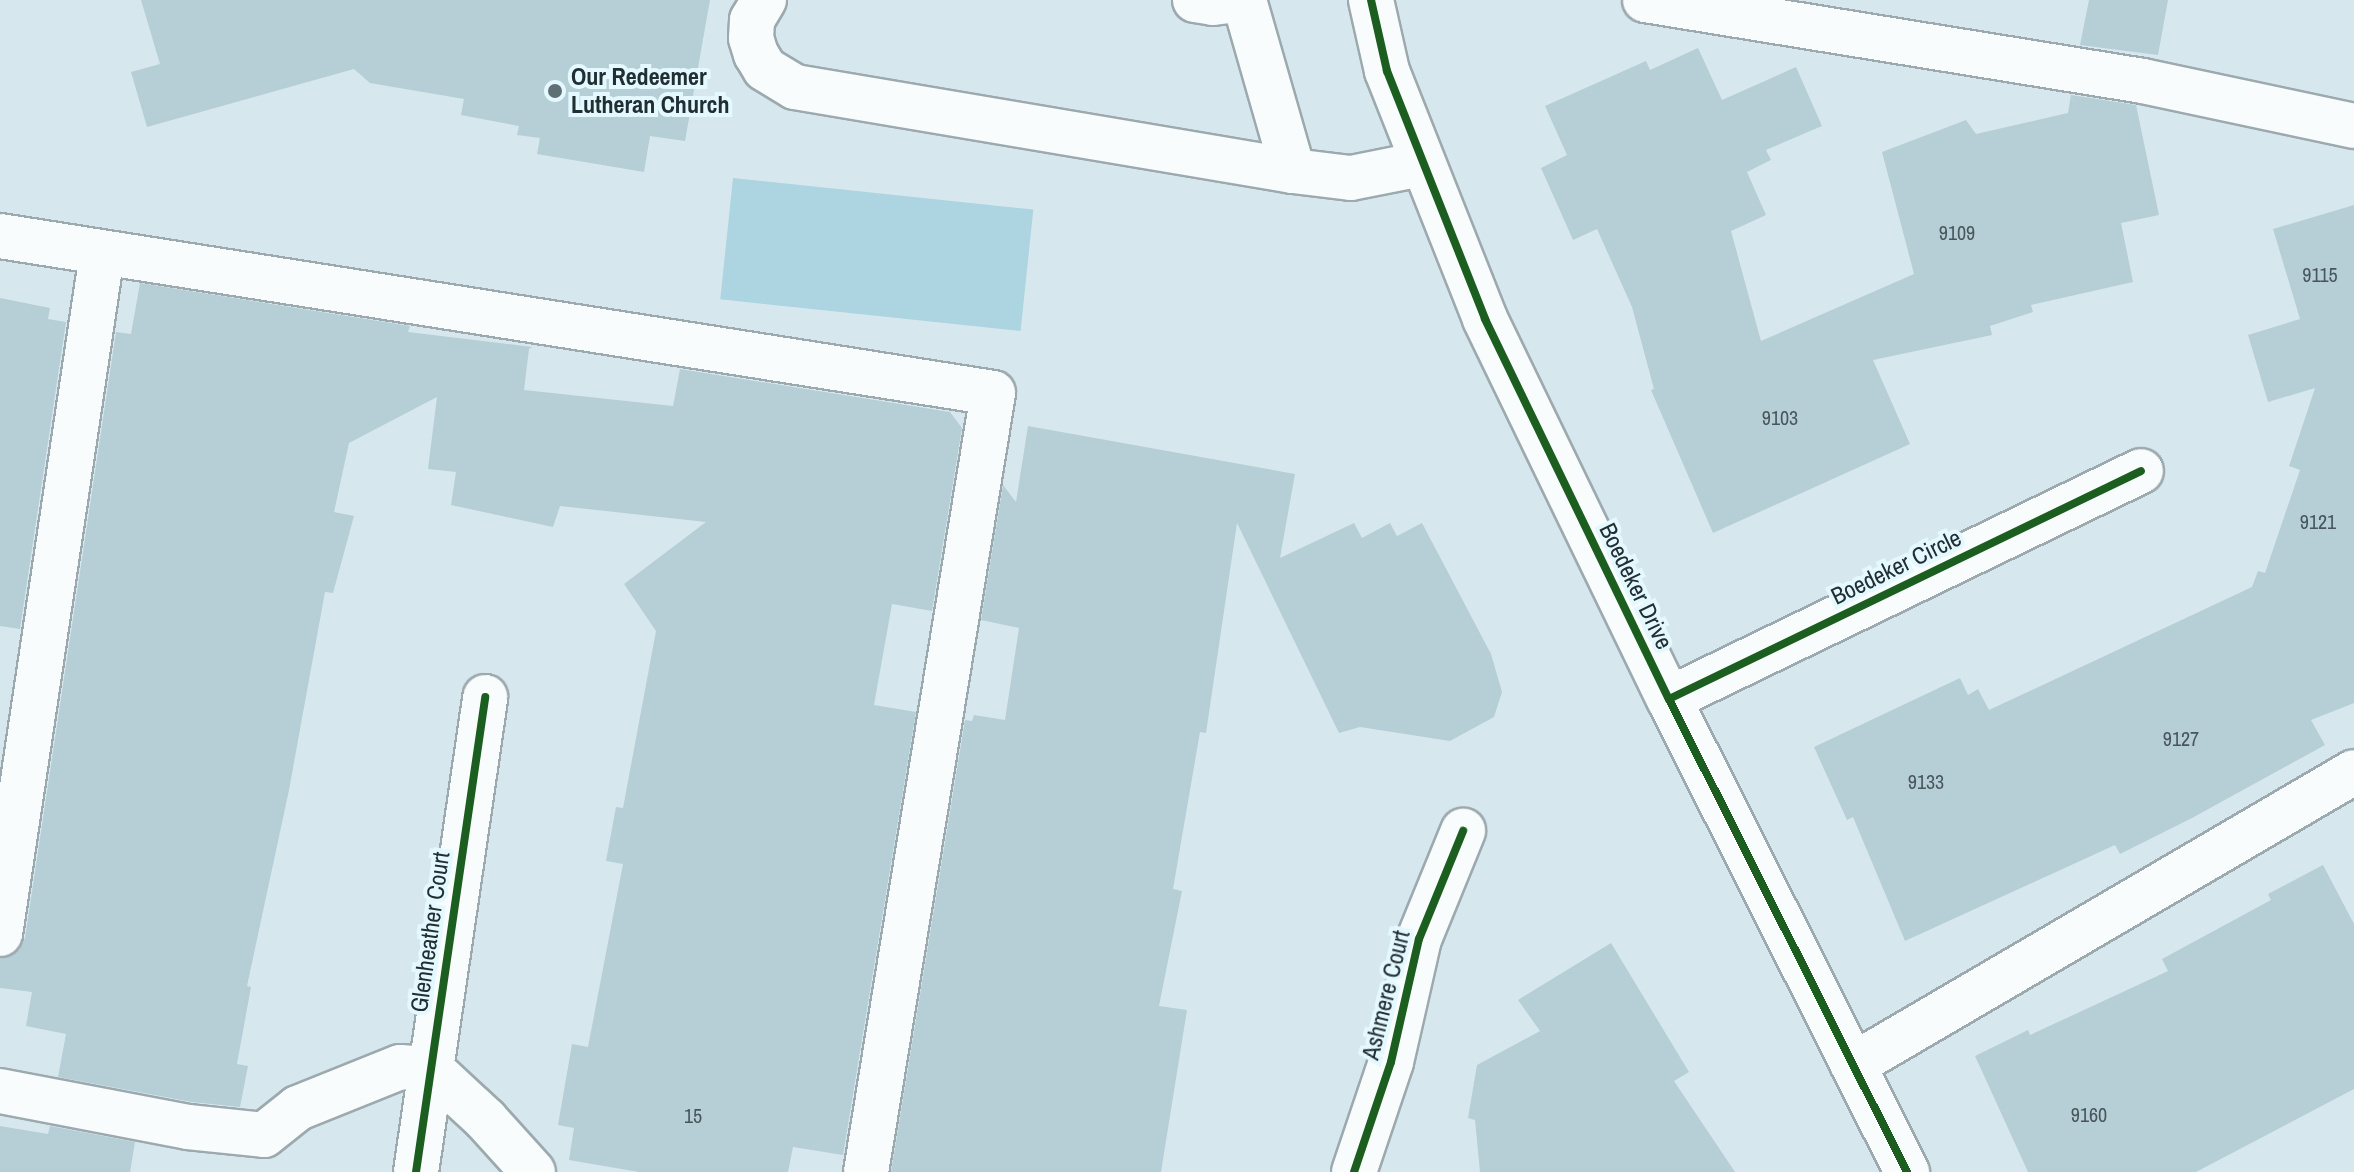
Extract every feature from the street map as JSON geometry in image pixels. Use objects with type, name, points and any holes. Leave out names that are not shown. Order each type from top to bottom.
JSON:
[{"type":"street","points":[[764,0],[752,20],[751,38],[756,54],[765,69],[795,87],[1293,171],[1351,178],[1421,164]]},
{"type":"street","points":[[1195,0],[1213,3],[1236,0]]},
{"type":"street","points":[[1244,0],[1293,171]]},
{"type":"street","name":"Boedeker Drive","points":[[1371,0],[1387,71],[1421,164],[1485,319],[1669,699],[1907,1172]]},
{"type":"street","points":[[1645,0],[2143,81],[2354,126]]},
{"type":"street","points":[[0,236],[993,393],[866,1172]]},
{"type":"street","points":[[0,934],[102,254]]},
{"type":"street","name":"Boedeker Circle","points":[[1669,699],[2141,471]]},
{"type":"street","name":"Glenheather Court","points":[[416,1172],[485,697]]},
{"type":"street","points":[[1853,1065],[2354,772]]},
{"type":"street","name":"Ashmere Court","points":[[1354,1172],[1391,1062],[1419,939],[1463,831]]},
{"type":"street","points":[[0,1091],[188,1127],[264,1135],[298,1108],[400,1067],[431,1069],[486,1120],[533,1172]]},
{"type":"shaded area","points":[[733,178],[1033,210],[1021,331],[720,299]]},
{"type":"building","name":"Our Redeemer Lutheran Church","points":[[141,0],[710,0],[685,141],[650,136],[644,172],[537,154],[540,138],[517,135],[519,126],[461,115],[464,99],[370,83],[354,69],[147,127],[131,72],[160,64]]},
{"type":"building","points":[[2089,0],[2168,0],[2158,55],[2080,45]]},
{"type":"building","points":[[1698,48],[1722,100],[1796,67],[1822,126],[1766,150],[1771,160],[1747,172],[1766,215],[1731,231],[1761,341],[1914,274],[1882,152],[1966,120],[1976,134],[2068,113],[2071,95],[2136,105],[2159,215],[2121,223],[2133,282],[2031,305],[2033,312],[1990,326],[1992,335],[1873,360],[1910,444],[1713,533],[1651,390],[1654,389],[1632,307],[1597,229],[1573,240],[1541,168],[1567,155],[1545,106],[1646,61],[1650,70]]},
{"type":"building","points":[[2354,205],[2354,703],[2311,720],[2325,745],[2192,818],[2120,854],[2115,845],[1905,941],[1853,817],[1847,820],[1814,747],[1960,678],[1968,695],[1978,689],[1989,710],[2252,587],[2258,571],[2265,573],[2300,470],[2289,466],[2315,388],[2268,402],[2248,335],[2300,319],[2273,229]]},
{"type":"building","points":[[140,283],[410,326],[408,332],[532,347],[529,349],[524,390],[673,406],[680,369],[950,412],[962,428],[932,611],[892,604],[874,705],[916,712],[843,1155],[793,1147],[788,1172],[639,1172],[569,1160],[574,1128],[558,1125],[572,1044],[588,1047],[623,864],[606,861],[616,807],[623,808],[656,631],[624,584],[706,522],[560,506],[553,527],[451,505],[456,472],[428,469],[437,397],[349,443],[334,512],[354,516],[333,593],[325,592],[289,790],[247,986],[251,987],[237,1064],[248,1066],[240,1107],[192,1102],[58,1077],[66,1034],[26,1026],[32,992],[0,988],[0,958],[19,950],[25,938],[116,332],[131,334]]},
{"type":"building","points":[[0,298],[50,308],[48,319],[66,322],[20,629],[0,626]]},
{"type":"building","points":[[1028,426],[1295,474],[1280,558],[1354,523],[1362,538],[1390,523],[1397,536],[1422,523],[1491,654],[1502,692],[1494,717],[1450,741],[1360,727],[1339,733],[1237,523],[1206,733],[1200,732],[1173,889],[1182,891],[1159,1006],[1187,1010],[1161,1172],[891,1172],[965,720],[972,721],[974,715],[1005,720],[1019,628],[981,620],[1003,485],[1016,502]]},
{"type":"building","points":[[2323,865],[2354,924],[2354,1089],[2196,1172],[2028,1172],[1975,1056],[2028,1030],[2030,1035],[2168,971],[2162,959],[2271,900],[2268,894]]},
{"type":"building","points":[[1611,943],[1689,1072],[1674,1081],[1735,1172],[1480,1172],[1475,1120],[1468,1118],[1477,1065],[1540,1031],[1518,1000]]},
{"type":"building","points":[[0,1126],[48,1134],[50,1126],[135,1142],[130,1172],[0,1172]]},
{"type":"cycle path","points":[[1371,0],[1387,71],[1485,319],[1669,699],[1907,1172]]},
{"type":"cycle path","points":[[1669,699],[2141,471]]},
{"type":"cycle path","points":[[416,1172],[485,697]]},
{"type":"cycle path","points":[[1354,1172],[1391,1062],[1419,939],[1463,831]]},
{"type":"place","name":"Our Redeemer Lutheran Church","points":[[555,91]]}]
